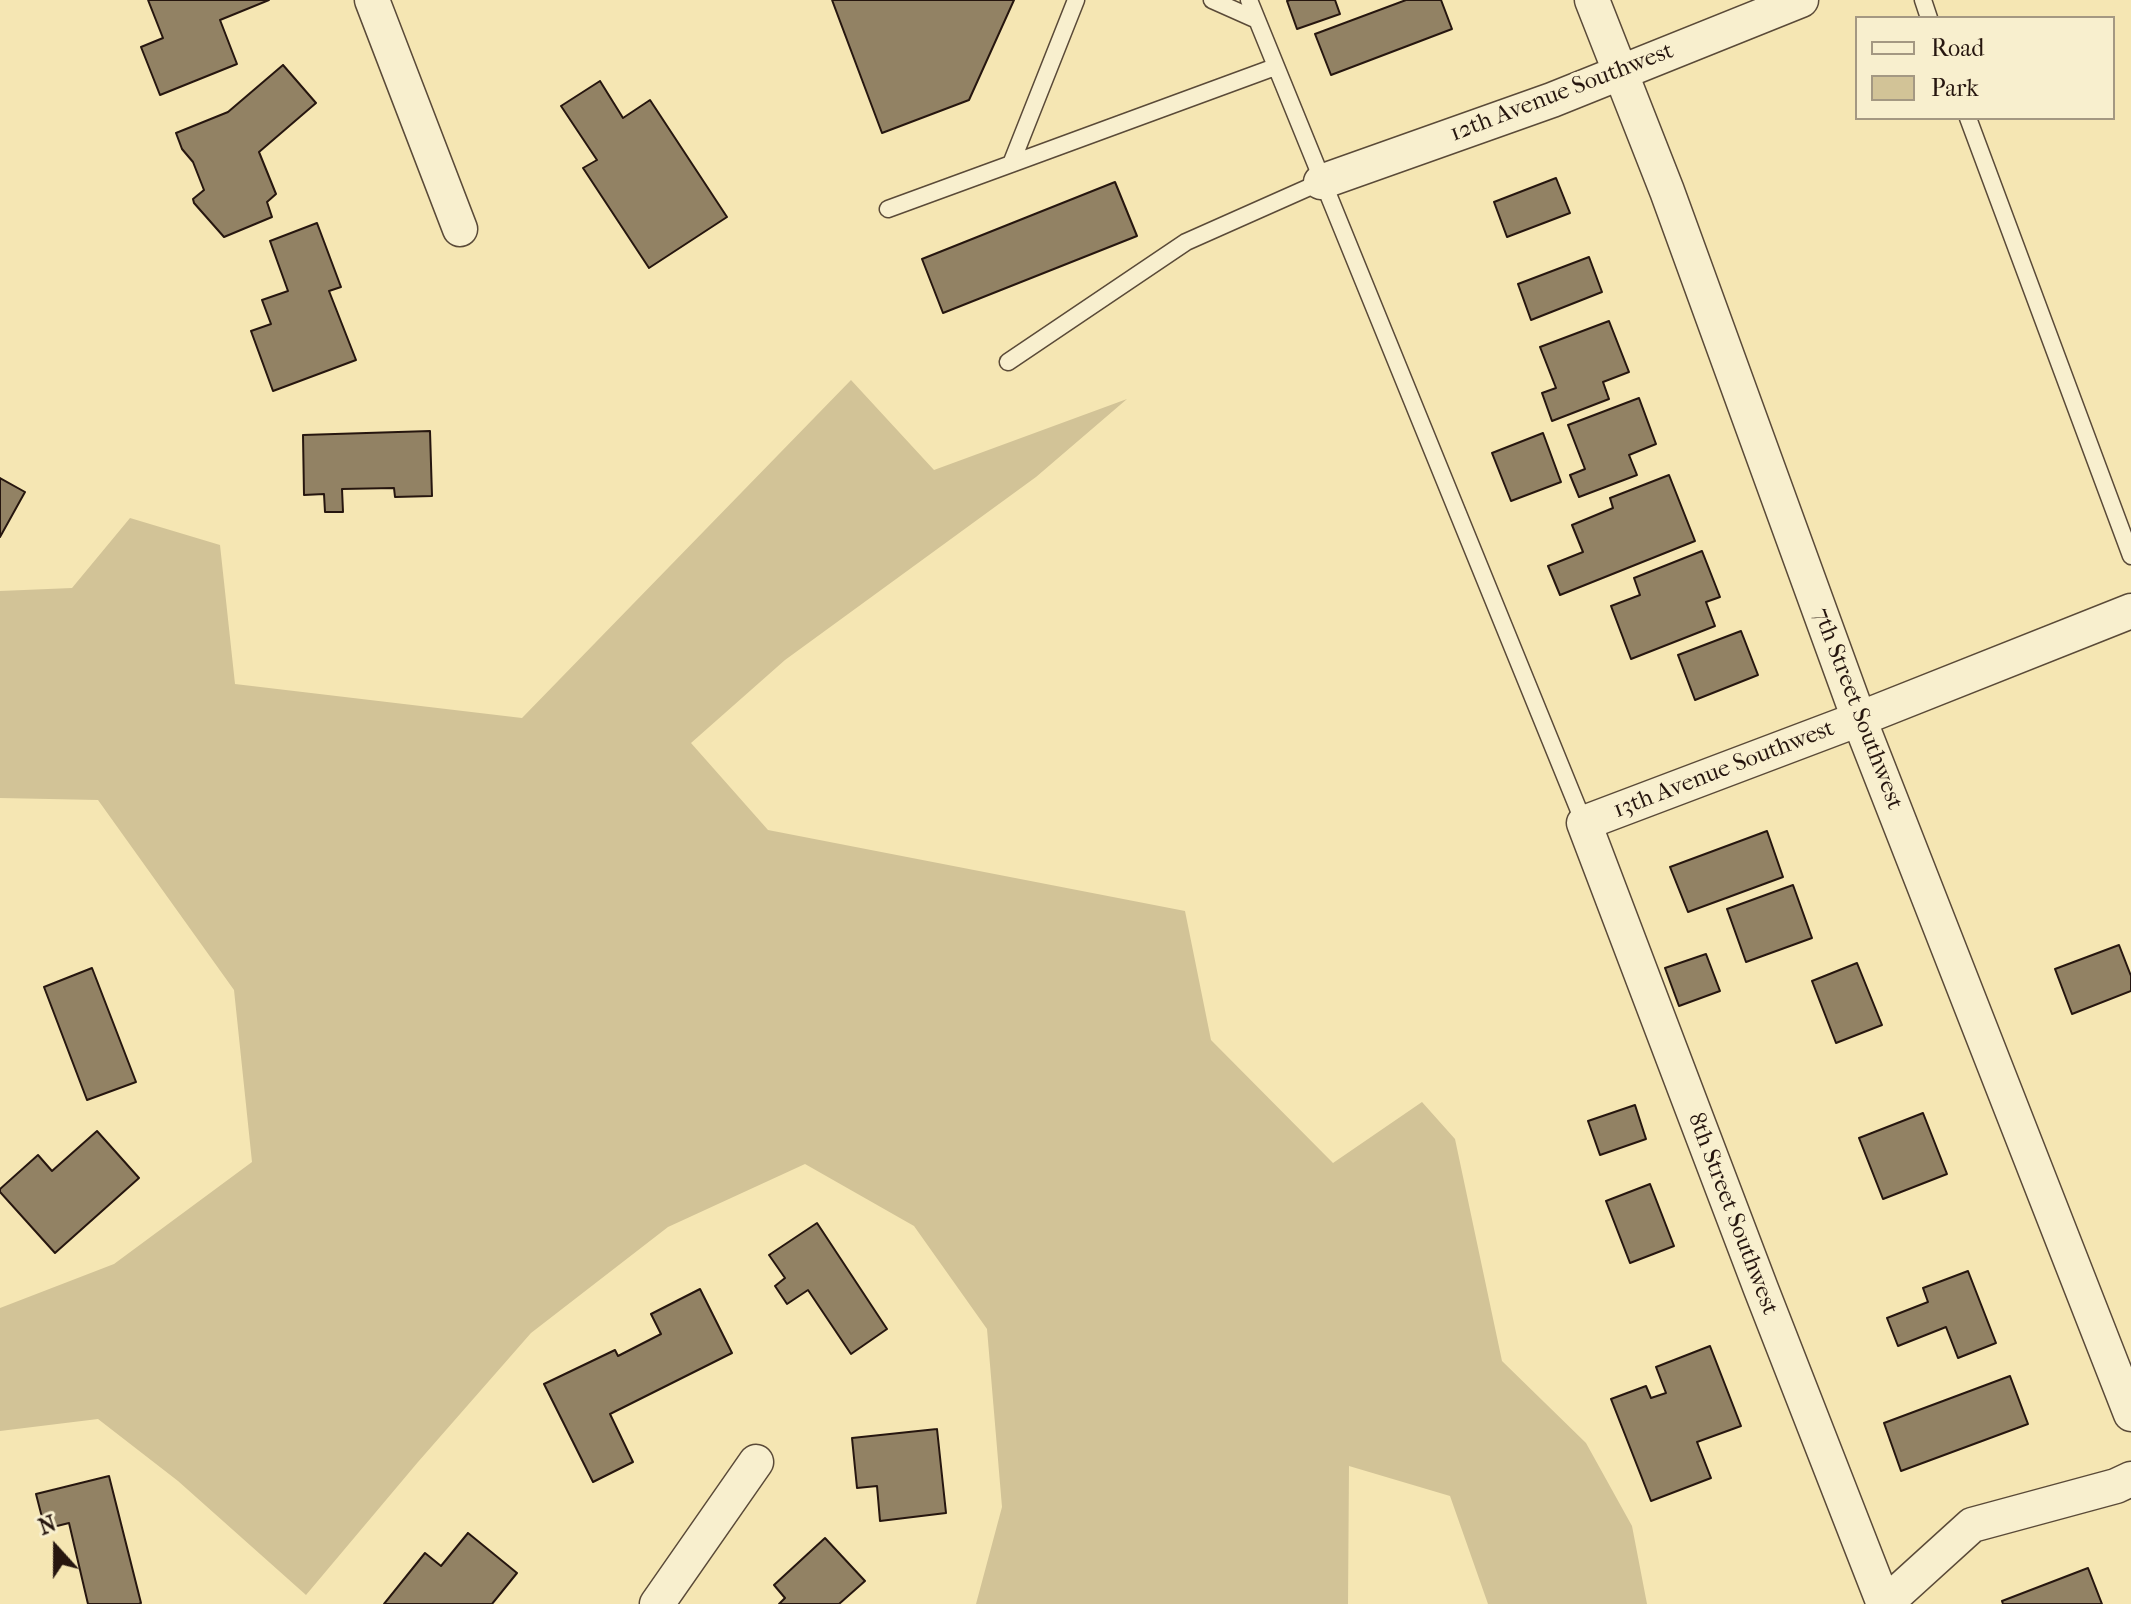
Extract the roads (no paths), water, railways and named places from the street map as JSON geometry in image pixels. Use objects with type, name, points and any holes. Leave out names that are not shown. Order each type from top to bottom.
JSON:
[{"type":"street","points":[[372,0],[460,229]]},
{"type":"street","name":"7th Street Southwest","points":[[1592,0],[1667,191],[1859,719],[2131,1414]]},
{"type":"street","name":"12th Avenue Southwest","points":[[1321,182],[1552,100],[1801,0]]},
{"type":"street","name":"13th Avenue Southwest","points":[[1584,823],[1859,719],[2131,611]]},
{"type":"street","name":"8th Street Southwest","points":[[1584,823],[1884,1604]]},
{"type":"street","points":[[657,1604],[756,1462]]},
{"type":"street","points":[[1884,1604],[1972,1525],[2116,1486],[2131,1479]]},
{"type":"lane","points":[[1011,164],[1076,0]]},
{"type":"lane","points":[[1212,0],[1257,20]]},
{"type":"lane","points":[[1249,0],[1584,823]]},
{"type":"lane","points":[[888,209],[1275,67]]},
{"type":"lane","points":[[1969,120],[2131,556]]},
{"type":"lane","points":[[1008,362],[1186,242],[1321,182]]}]
